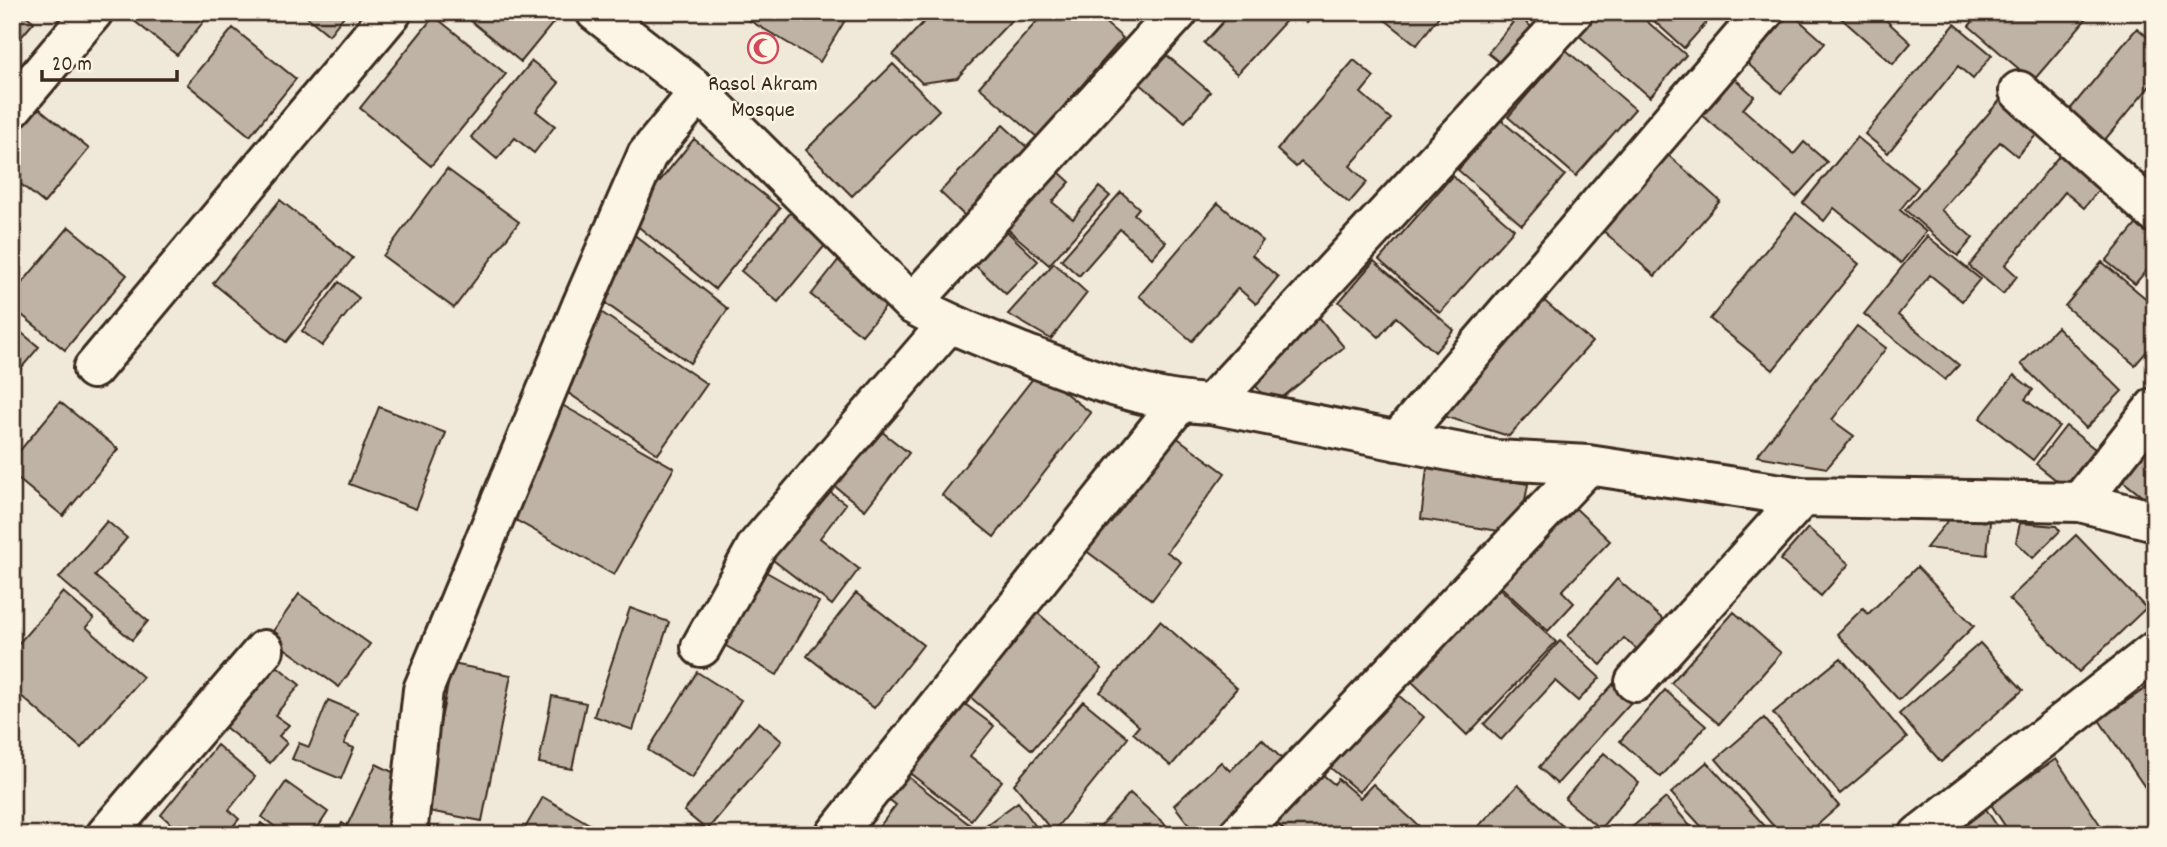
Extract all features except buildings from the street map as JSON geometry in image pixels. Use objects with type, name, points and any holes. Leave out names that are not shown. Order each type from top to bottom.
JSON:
[{"type":"street","points":[[12,108],[93,12]]},
{"type":"street","points":[[93,369],[392,12]]},
{"type":"street","points":[[912,304],[1178,12]]},
{"type":"street","points":[[835,835],[1195,404],[1573,12]]},
{"type":"street","points":[[1397,441],[1764,12]]},
{"type":"street","points":[[603,15],[699,92],[912,304],[948,324],[1095,381],[1195,404],[1496,460],[1588,465],[1802,497],[2080,502],[2155,521]]},
{"type":"street","points":[[2020,91],[2155,213]]},
{"type":"street","points":[[407,835],[423,690],[647,155],[699,92]]},
{"type":"street","points":[[701,647],[757,546],[948,324]]},
{"type":"street","points":[[2080,502],[2155,407]]},
{"type":"street","points":[[1238,835],[1588,465]]},
{"type":"street","points":[[1634,682],[1802,497]]},
{"type":"street","points":[[106,835],[264,650]]},
{"type":"street","points":[[1919,835],[2155,651]]},
{"type":"place","name":"Rasol Akram Mosque","points":[[763,48]]}]
